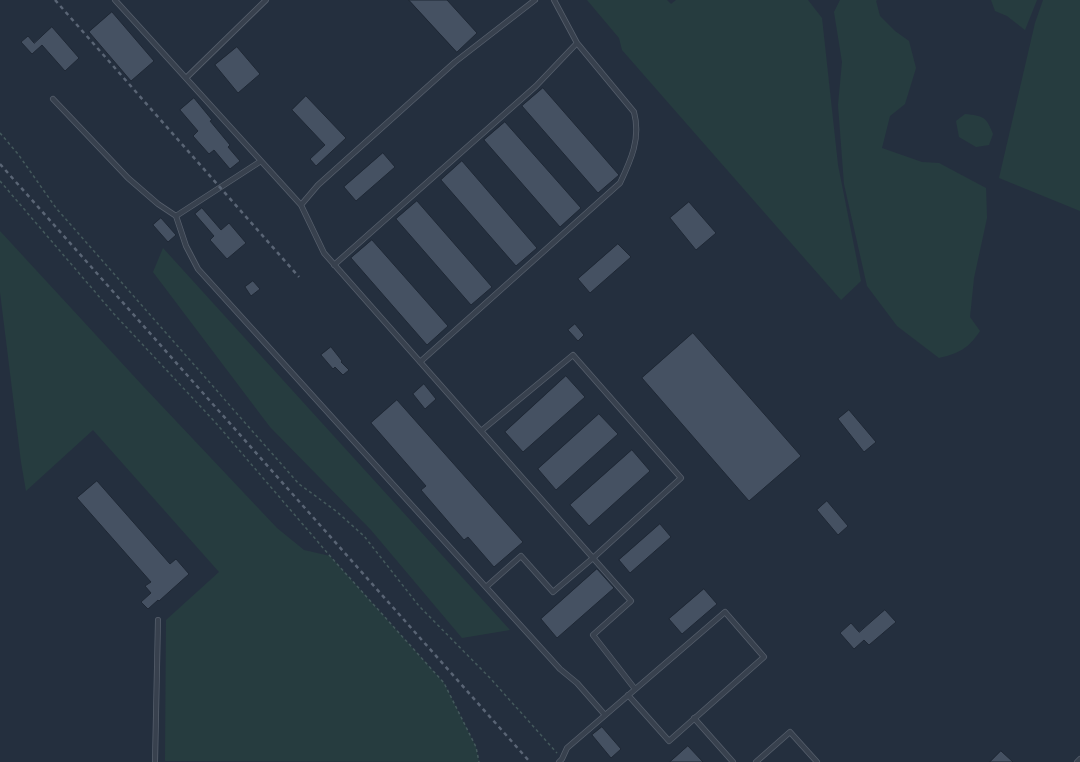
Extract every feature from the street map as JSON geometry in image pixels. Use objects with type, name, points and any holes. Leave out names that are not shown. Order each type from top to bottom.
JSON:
[{"type":"lane","points":[[115,0],[301,205],[324,253],[631,601],[593,636],[635,689]]},
{"type":"lane","points":[[186,78],[266,0]]},
{"type":"lane","points":[[301,205],[318,185],[455,62],[535,0]]},
{"type":"lane","points":[[420,362],[620,183],[630,163],[637,138],[637,123],[634,112],[577,43],[554,0]]},
{"type":"lane","points":[[334,265],[536,86],[577,43]]},
{"type":"lane","points":[[53,98],[128,178],[158,204],[176,216],[186,246],[198,269],[560,669],[577,683],[605,715]]},
{"type":"lane","points":[[176,216],[261,161]]},
{"type":"lane","points":[[481,431],[573,355],[681,478],[593,558],[553,592],[521,556],[486,587]]},
{"type":"lane","points":[[561,761],[567,748],[628,695],[725,612],[764,657],[669,740],[628,695]]},
{"type":"lane","points":[[155,762],[158,620]]},
{"type":"lane","points":[[694,718],[733,762]]},
{"type":"lane","points":[[756,762],[790,732],[817,762]]},
{"type":"lane","points":[[563,743],[567,748]]},
{"type":"lane","points":[[1077,762],[1080,759]]},
{"type":"path","points":[[0,133],[18,154],[56,208],[217,392],[276,456],[299,484],[336,511],[364,536],[419,606],[492,678],[561,761]]},
{"type":"path","points":[[0,181],[114,314],[216,422],[330,556],[444,683],[476,747],[479,762]]},
{"type":"green space","points":[[587,0],[667,0],[671,4],[676,0],[808,0],[822,18],[838,165],[861,281],[841,300],[622,50],[619,38]]},
{"type":"green space","points":[[840,0],[877,0],[880,16],[895,31],[909,41],[916,68],[905,104],[890,116],[882,148],[922,162],[939,163],[986,188],[987,218],[974,278],[970,317],[980,331],[967,346],[958,352],[946,356],[939,358],[897,326],[867,286],[844,184],[838,105],[842,62],[834,12]]},
{"type":"green space","points":[[991,0],[1037,0],[1025,30],[1007,16],[995,11]]},
{"type":"green space","points":[[1043,0],[1080,0],[1080,211],[999,178],[1035,23]]},
{"type":"green space","points":[[965,114],[980,116],[986,120],[993,134],[989,145],[976,147],[959,137],[956,121]]},
{"type":"green space","points":[[0,231],[277,528],[304,550],[330,556],[444,683],[476,747],[479,762],[165,761],[166,620],[219,572],[93,430],[26,491],[21,462],[0,292]]},
{"type":"green space","points":[[163,248],[510,630],[462,638],[371,530],[270,427],[153,272]]},
{"type":"building","points":[[409,0],[447,0],[477,33],[457,52]]},
{"type":"building","points":[[112,12],[154,61],[131,81],[89,32]]},
{"type":"building","points":[[52,27],[79,58],[65,71],[42,45],[32,54],[21,42],[28,36],[34,43]]},
{"type":"building","points":[[237,47],[260,74],[238,93],[215,65]]},
{"type":"building","points":[[543,88],[619,175],[598,193],[522,106]]},
{"type":"building","points":[[306,96],[346,138],[316,166],[310,159],[325,145],[292,110]]},
{"type":"building","points":[[194,98],[212,120],[210,121],[230,145],[228,147],[240,161],[230,169],[214,150],[209,154],[193,136],[198,131],[180,110]]},
{"type":"building","points":[[505,122],[581,208],[560,227],[484,140]]},
{"type":"building","points":[[383,153],[395,167],[356,201],[344,187]]},
{"type":"building","points":[[462,161],[537,248],[516,266],[441,180]]},
{"type":"building","points":[[417,201],[492,287],[471,305],[396,219]]},
{"type":"building","points":[[689,202],[716,233],[696,250],[670,218]]},
{"type":"building","points":[[202,208],[221,230],[229,223],[246,243],[227,259],[210,240],[214,236],[195,214]]},
{"type":"building","points":[[161,218],[176,235],[168,242],[153,225]]},
{"type":"building","points":[[372,240],[448,326],[427,345],[351,258]]},
{"type":"building","points":[[618,244],[631,257],[590,293],[578,279]]},
{"type":"building","points":[[253,281],[260,289],[251,296],[245,287]]},
{"type":"building","points":[[575,324],[584,335],[578,341],[568,330]]},
{"type":"building","points":[[693,333],[801,456],[749,501],[642,378]]},
{"type":"building","points":[[331,347],[342,361],[341,362],[349,370],[343,375],[335,367],[333,369],[321,355]]},
{"type":"building","points":[[566,376],[585,397],[523,452],[505,432]]},
{"type":"building","points":[[424,384],[436,399],[425,409],[413,394]]},
{"type":"building","points":[[397,400],[523,542],[494,567],[468,537],[464,540],[421,490],[426,486],[371,423]]},
{"type":"building","points":[[849,410],[876,442],[864,452],[838,419]]},
{"type":"building","points":[[599,414],[618,434],[556,490],[538,469]]},
{"type":"building","points":[[632,450],[650,471],[589,526],[570,505]]},
{"type":"building","points":[[97,481],[170,564],[176,559],[189,574],[148,609],[141,602],[151,593],[145,586],[151,582],[77,498]]},
{"type":"building","points":[[827,501],[848,526],[838,535],[817,510]]},
{"type":"building","points":[[660,524],[671,537],[630,573],[619,560]]},
{"type":"building","points":[[597,569],[614,588],[557,638],[541,619]]},
{"type":"building","points":[[704,589],[717,604],[682,634],[669,619]]},
{"type":"building","points":[[885,610],[896,622],[869,645],[864,640],[854,649],[840,633],[851,623],[859,632]]},
{"type":"building","points":[[602,727],[621,749],[611,758],[592,735]]},
{"type":"building","points":[[688,746],[703,762],[670,762]]},
{"type":"building","points":[[1001,751],[1013,762],[990,762]]},
{"type":"railway","points":[[55,0],[299,277]]},
{"type":"railway","points":[[0,164],[530,762]]}]
